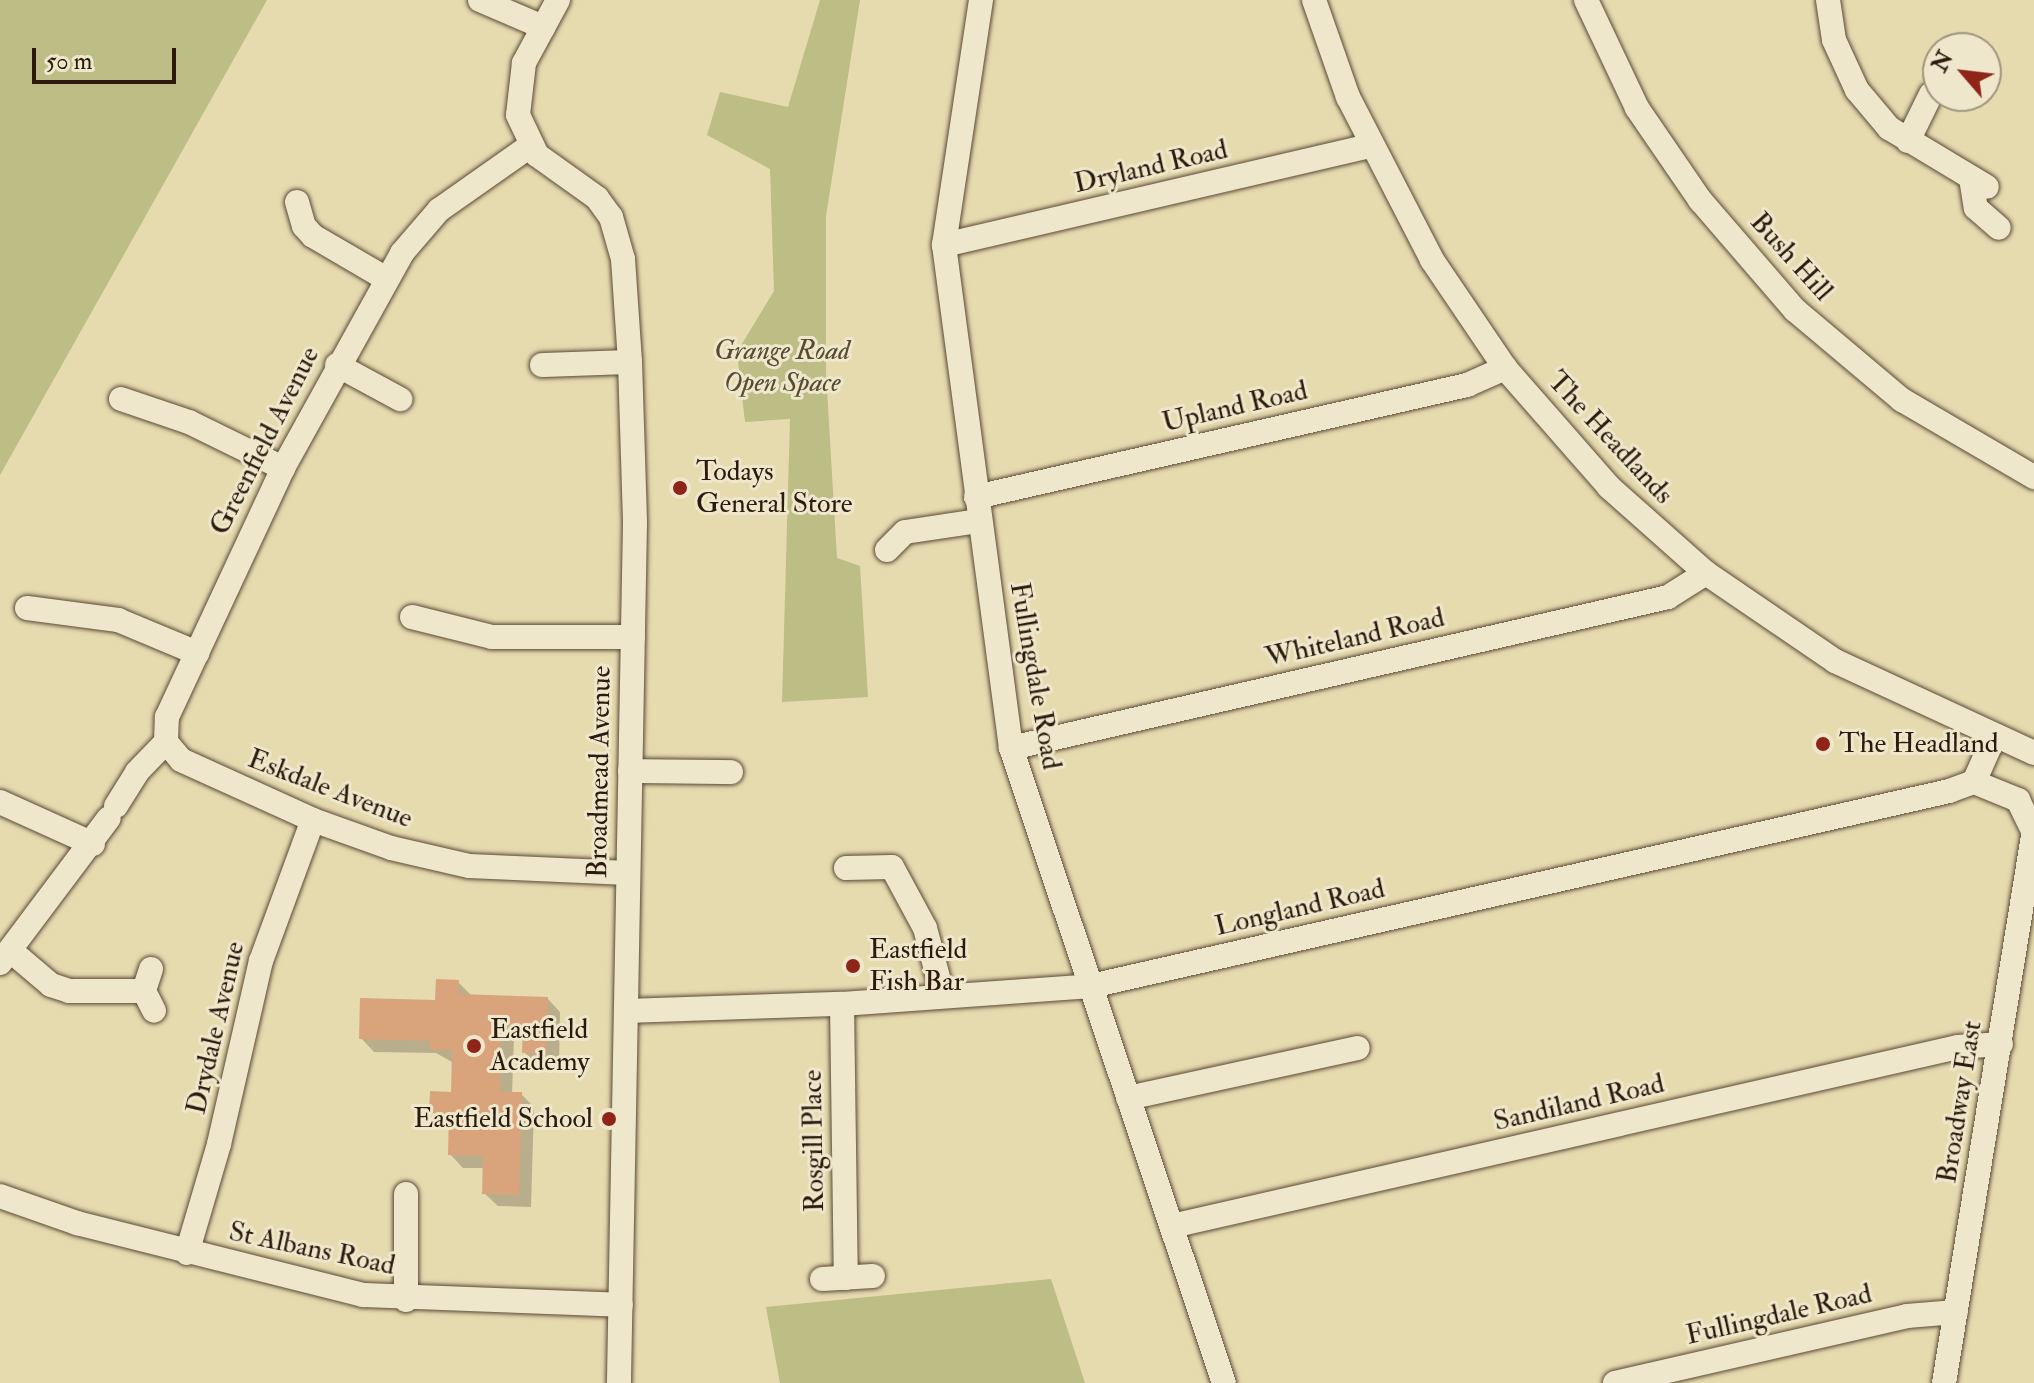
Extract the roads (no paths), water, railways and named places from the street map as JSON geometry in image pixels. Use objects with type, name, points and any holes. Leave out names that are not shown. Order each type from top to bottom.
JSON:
[{"type":"street","points":[[480,0],[543,27]]},
{"type":"street","points":[[530,146],[518,115],[518,80],[558,0]]},
{"type":"street","name":"Fullingdale Road","points":[[981,0],[944,245],[1011,748],[1224,1383]]},
{"type":"street","name":"The Headlands","points":[[1314,0],[1370,146],[1432,260],[1505,368],[1609,487],[1706,573],[1835,661],[2034,753]]},
{"type":"street","name":"Bush Hill","points":[[1586,0],[1637,108],[1700,200],[1795,310],[1902,400],[2034,477]]},
{"type":"street","points":[[1828,0],[1834,40],[1857,90],[1908,141],[1979,182]]},
{"type":"street","points":[[1908,141],[1922,112]]},
{"type":"street","name":"Broadmead Avenue","points":[[530,146],[573,183],[597,198],[616,228],[630,362],[633,637],[619,1383]]},
{"type":"street","name":"Greenfield Avenue","points":[[166,742],[167,717],[283,468],[387,279],[414,236],[439,210],[530,146]]},
{"type":"street","name":"Dryland Road","points":[[944,245],[1370,146]]},
{"type":"street","points":[[1958,200],[1979,182]]},
{"type":"street","points":[[1979,182],[1976,208],[1999,228]]},
{"type":"street","points":[[297,202],[313,236],[387,279]]},
{"type":"street","points":[[542,365],[630,362]]},
{"type":"street","points":[[337,365],[400,399]]},
{"type":"street","name":"Upland Road","points":[[887,550],[905,532],[978,509],[1467,385],[1505,368]]},
{"type":"street","points":[[121,399],[189,422],[283,468]]},
{"type":"street","name":"Whiteland Road","points":[[1011,748],[1668,597],[1706,573]]},
{"type":"street","points":[[27,608],[118,620],[197,653]]},
{"type":"street","points":[[412,617],[492,637],[633,637]]},
{"type":"street","points":[[1994,737],[1974,782],[2018,800],[2034,832]]},
{"type":"street","points":[[150,990],[69,991],[51,985],[5,957],[93,844],[137,772],[166,742]]},
{"type":"street","name":"Eskdale Avenue","points":[[166,742],[181,760],[313,820],[391,848],[469,866],[628,873]]},
{"type":"street","points":[[630,771],[731,772]]},
{"type":"street","name":"Longland Road","points":[[626,1011],[842,1004],[1091,986],[1974,782]]},
{"type":"street","points":[[0,802],[93,844]]},
{"type":"street","name":"Drydale Avenue","points":[[187,1253],[219,1144],[265,949],[313,820]]},
{"type":"street","name":"Broadway East","points":[[1944,1383],[2034,832]]},
{"type":"street","points":[[846,868],[892,867],[925,928],[943,996]]},
{"type":"street","name":"Rosgill Place","points":[[842,1004],[834,1278],[873,1276]]},
{"type":"street","name":"Sandiland Road","points":[[1172,1226],[1958,1047],[2001,1044]]},
{"type":"street","points":[[1128,1098],[1358,1048]]},
{"type":"street","points":[[406,1194],[406,1300]]},
{"type":"street","name":"St Albans Road","points":[[0,1196],[187,1253],[317,1285],[406,1300],[621,1305]]},
{"type":"street","name":"Fullingdale Road","points":[[1615,1383],[1907,1316],[1956,1312]]},
{"type":"place","name":"Todays General Store","points":[[680,488]]},
{"type":"place","name":"The Headland","points":[[1823,744]]},
{"type":"place","name":"Eastfield Fish Bar","points":[[853,966]]},
{"type":"place","name":"Eastfield Academy","points":[[474,1046]]},
{"type":"place","name":"Eastfield School","points":[[609,1119]]},
{"type":"park label","name":"Grange Road Open Space","points":[[782,367]]}]
